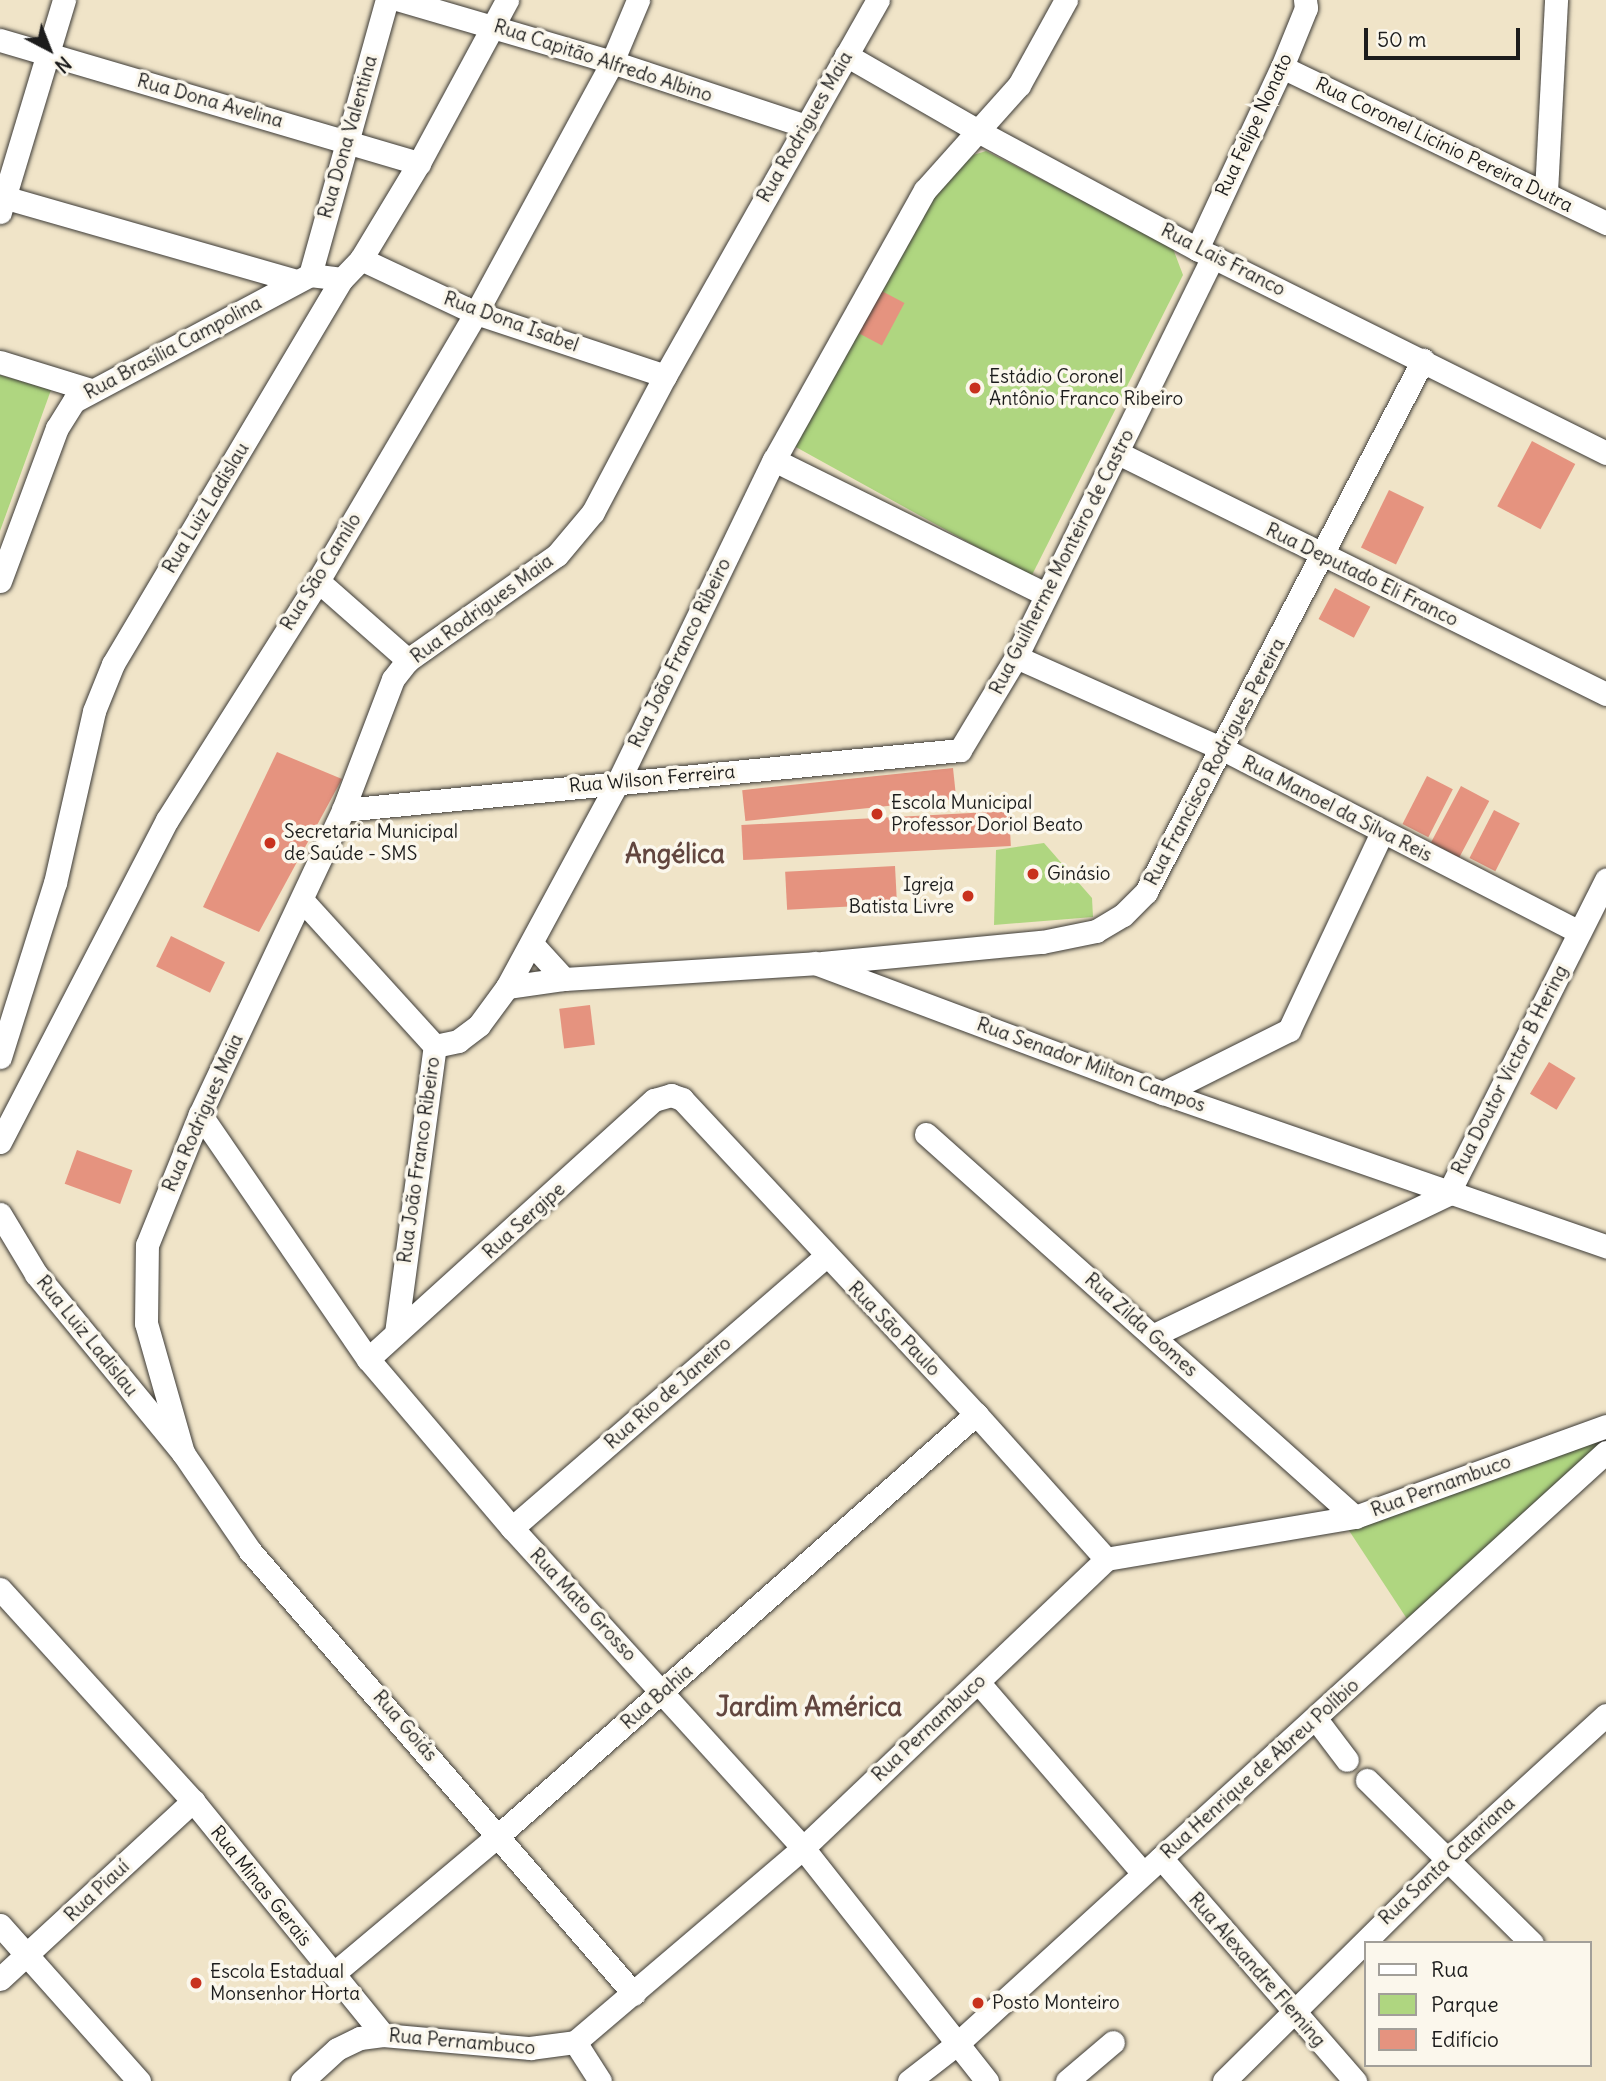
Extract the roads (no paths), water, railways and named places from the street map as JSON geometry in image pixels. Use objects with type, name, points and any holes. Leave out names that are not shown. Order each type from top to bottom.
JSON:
[{"type":"street","points":[[64,0],[1,202],[303,278],[342,279]]},
{"type":"street","name":"Rua Dona Valentina","points":[[303,278],[387,0]]},
{"type":"street","name":"Rua Capitão Alfredo Albino","points":[[400,0],[612,62],[805,126]]},
{"type":"street","name":"Rua Luiz Ladislau","points":[[0,1057],[55,883],[94,711],[113,664],[342,279],[361,260],[419,163],[496,26],[507,0]]},
{"type":"street","name":"Rua São Camilo","points":[[0,1142],[167,820],[318,582],[476,313],[612,62],[638,0]]},
{"type":"street","name":"Rua Rodrigues Maia","points":[[183,1453],[146,1323],[143,1283],[147,1245],[200,1114],[343,810],[393,679],[408,660],[557,555],[593,512],[664,376],[878,0]]},
{"type":"street","name":"Rua João Franco Ribeiro","points":[[396,1333],[435,1046],[458,1041],[479,1025],[508,988],[618,782],[774,460],[925,190],[1019,85],[1066,0]]},
{"type":"street","name":"Rua Felipe Nonato","points":[[1205,253],[1307,8],[1305,0]]},
{"type":"street","points":[[1546,192],[1556,0]]},
{"type":"street","name":"Rua Dona Avelina","points":[[0,40],[419,163]]},
{"type":"street","name":"Rua Lais Franco","points":[[846,55],[978,131],[1205,253],[1606,453]]},
{"type":"street","name":"Rua Coronel Licínio Pereira Dutra","points":[[1282,67],[1606,223]]},
{"type":"street","name":"Rua Guilherme Monteiro de Castro","points":[[960,750],[1016,657],[1045,594],[1118,453],[1205,253]]},
{"type":"street","name":"Rua Dona Isabel","points":[[361,260],[476,313],[664,376]]},
{"type":"street","name":"Rua Brasília Campolina","points":[[0,582],[63,414],[91,390],[303,278]]},
{"type":"street","name":"Rua Francisco Rodrigues Pereira","points":[[815,963],[1042,942],[1096,931],[1123,915],[1146,892],[1324,557],[1423,360]]},
{"type":"street","points":[[0,362],[91,390]]},
{"type":"street","name":"Rua Deputado Eli Franco","points":[[1118,453],[1606,694]]},
{"type":"street","points":[[774,460],[1045,594]]},
{"type":"street","points":[[318,582],[408,660]]},
{"type":"street","name":"Rua Manoel da Silva Reis","points":[[1016,657],[1223,749],[1579,932]]},
{"type":"street","name":"Rua Wilson Ferreira","points":[[343,810],[960,750]]},
{"type":"street","points":[[1163,1093],[1289,1030],[1382,832]]},
{"type":"street","name":"Rua Doutor Victor B Hering","points":[[1154,1335],[1448,1194],[1606,880]]},
{"type":"street","points":[[302,900],[435,1046]]},
{"type":"street","points":[[533,945],[564,979]]},
{"type":"street","name":"Rua Senador Milton Campos","points":[[508,988],[564,979],[815,963],[1163,1093],[1448,1194],[1606,1246]]},
{"type":"street","name":"Rua Sergipe","points":[[368,1359],[520,1226],[654,1100],[664,1094],[682,1100]]},
{"type":"street","name":"Rua São Paulo","points":[[682,1100],[825,1257],[976,1414],[1106,1559]]},
{"type":"street","name":"Rua Mato Grosso","points":[[200,1114],[368,1359],[512,1528],[803,1848],[987,2081]]},
{"type":"street","name":"Rua Zilda Gomes","points":[[926,1134],[1355,1517]]},
{"type":"street","name":"Rua Luiz Ladislau","points":[[0,1214],[36,1274],[183,1453]]},
{"type":"street","name":"Rua Rio de Janeiro","points":[[512,1528],[825,1257]]},
{"type":"street","name":"Rua Bahia","points":[[333,1974],[500,1834],[976,1414]]},
{"type":"street","name":"Rua Pernambuco","points":[[302,2081],[337,2049],[360,2038],[383,2035],[530,2048],[575,2042],[803,1848],[1106,1559],[1355,1517],[1606,1426]]},
{"type":"street","name":"Rua Henrique de Abreu Políbio","points":[[909,2081],[958,2043],[1606,1452]]},
{"type":"street","name":"Rua Goiás","points":[[183,1453],[210,1499],[250,1550],[500,1834],[634,1994]]},
{"type":"street","name":"Rua Minas Gerais","points":[[0,1589],[193,1801],[383,2035]]},
{"type":"street","name":"Rua Alexandre Fleming","points":[[978,1682],[1291,2010],[1355,2081]]},
{"type":"street","name":"Rua Santa Catariana","points":[[1223,2081],[1291,2010],[1447,1860],[1606,1715]]},
{"type":"street","points":[[1316,1719],[1347,1760]]},
{"type":"street","points":[[1367,1780],[1530,1941]]},
{"type":"street","name":"Rua Piauí","points":[[0,1979],[193,1801]]},
{"type":"street","points":[[0,1925],[139,2081]]},
{"type":"street","points":[[575,2042],[600,2081]]},
{"type":"street","points":[[1067,2081],[1113,2042]]},
{"type":"place","name":"Estádio Coronel Antônio Franco Ribeiro","points":[[975,388]]},
{"type":"place","name":"Escola Municipal Professor Doriol Beato","points":[[877,814]]},
{"type":"place","name":"Secretaria Municipal de Saúde - SMS","points":[[270,843]]},
{"type":"place","name":"Ginásio","points":[[1033,874]]},
{"type":"place","name":"Igreja Batista Livre","points":[[968,896]]},
{"type":"place","name":"Escola Estadual Monsenhor Horta","points":[[196,1983]]},
{"type":"place","name":"Posto Monteiro","points":[[978,2003]]},
{"type":"district","name":"Angélica","points":[[675,854]]},
{"type":"district","name":"Jardim América","points":[[809,1707]]}]
